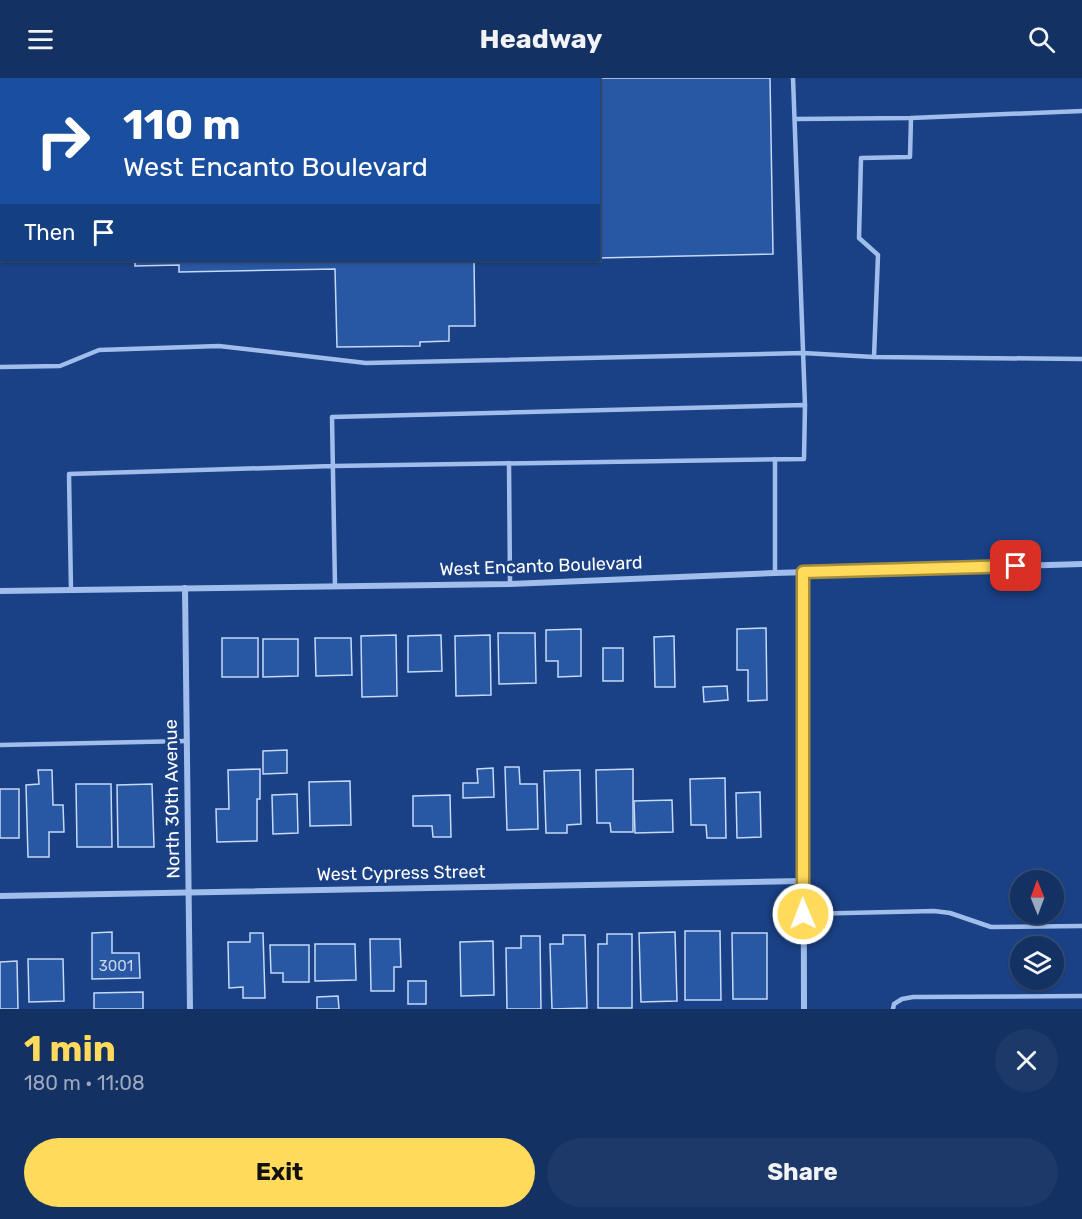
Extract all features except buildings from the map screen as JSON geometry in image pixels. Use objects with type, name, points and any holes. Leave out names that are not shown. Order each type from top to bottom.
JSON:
[{"type":"street","name":"West Encanto Boulevard","points":[[0,591],[510,584],[1082,564]]},
{"type":"street","points":[[803,572],[804,1009]]},
{"type":"street","name":"North 30th Avenue","points":[[184,588],[190,1009]]},
{"type":"street","name":"West Cypress Street","points":[[0,896],[803,881]]},
{"type":"lane","points":[[70,590],[69,474],[333,466],[804,459],[805,405],[793,78]]},
{"type":"lane","points":[[795,119],[911,118],[1082,111]]},
{"type":"lane","points":[[874,357],[878,255],[859,238],[861,158],[910,157],[911,118]]},
{"type":"lane","points":[[0,367],[60,366],[99,350],[219,346],[366,363],[803,353],[874,357],[1082,359]]},
{"type":"lane","points":[[335,586],[332,417],[805,405]]},
{"type":"lane","points":[[774,573],[775,459]]},
{"type":"lane","points":[[509,463],[510,584]]},
{"type":"lane","points":[[0,745],[186,741]]},
{"type":"lane","points":[[803,914],[934,911],[950,913],[992,927],[1082,926]]},
{"type":"lane","points":[[893,1009],[894,1004],[902,999],[913,997],[1082,996]]},
{"type":"route","points":[[803,914],[803,572],[1016,566]]}]
